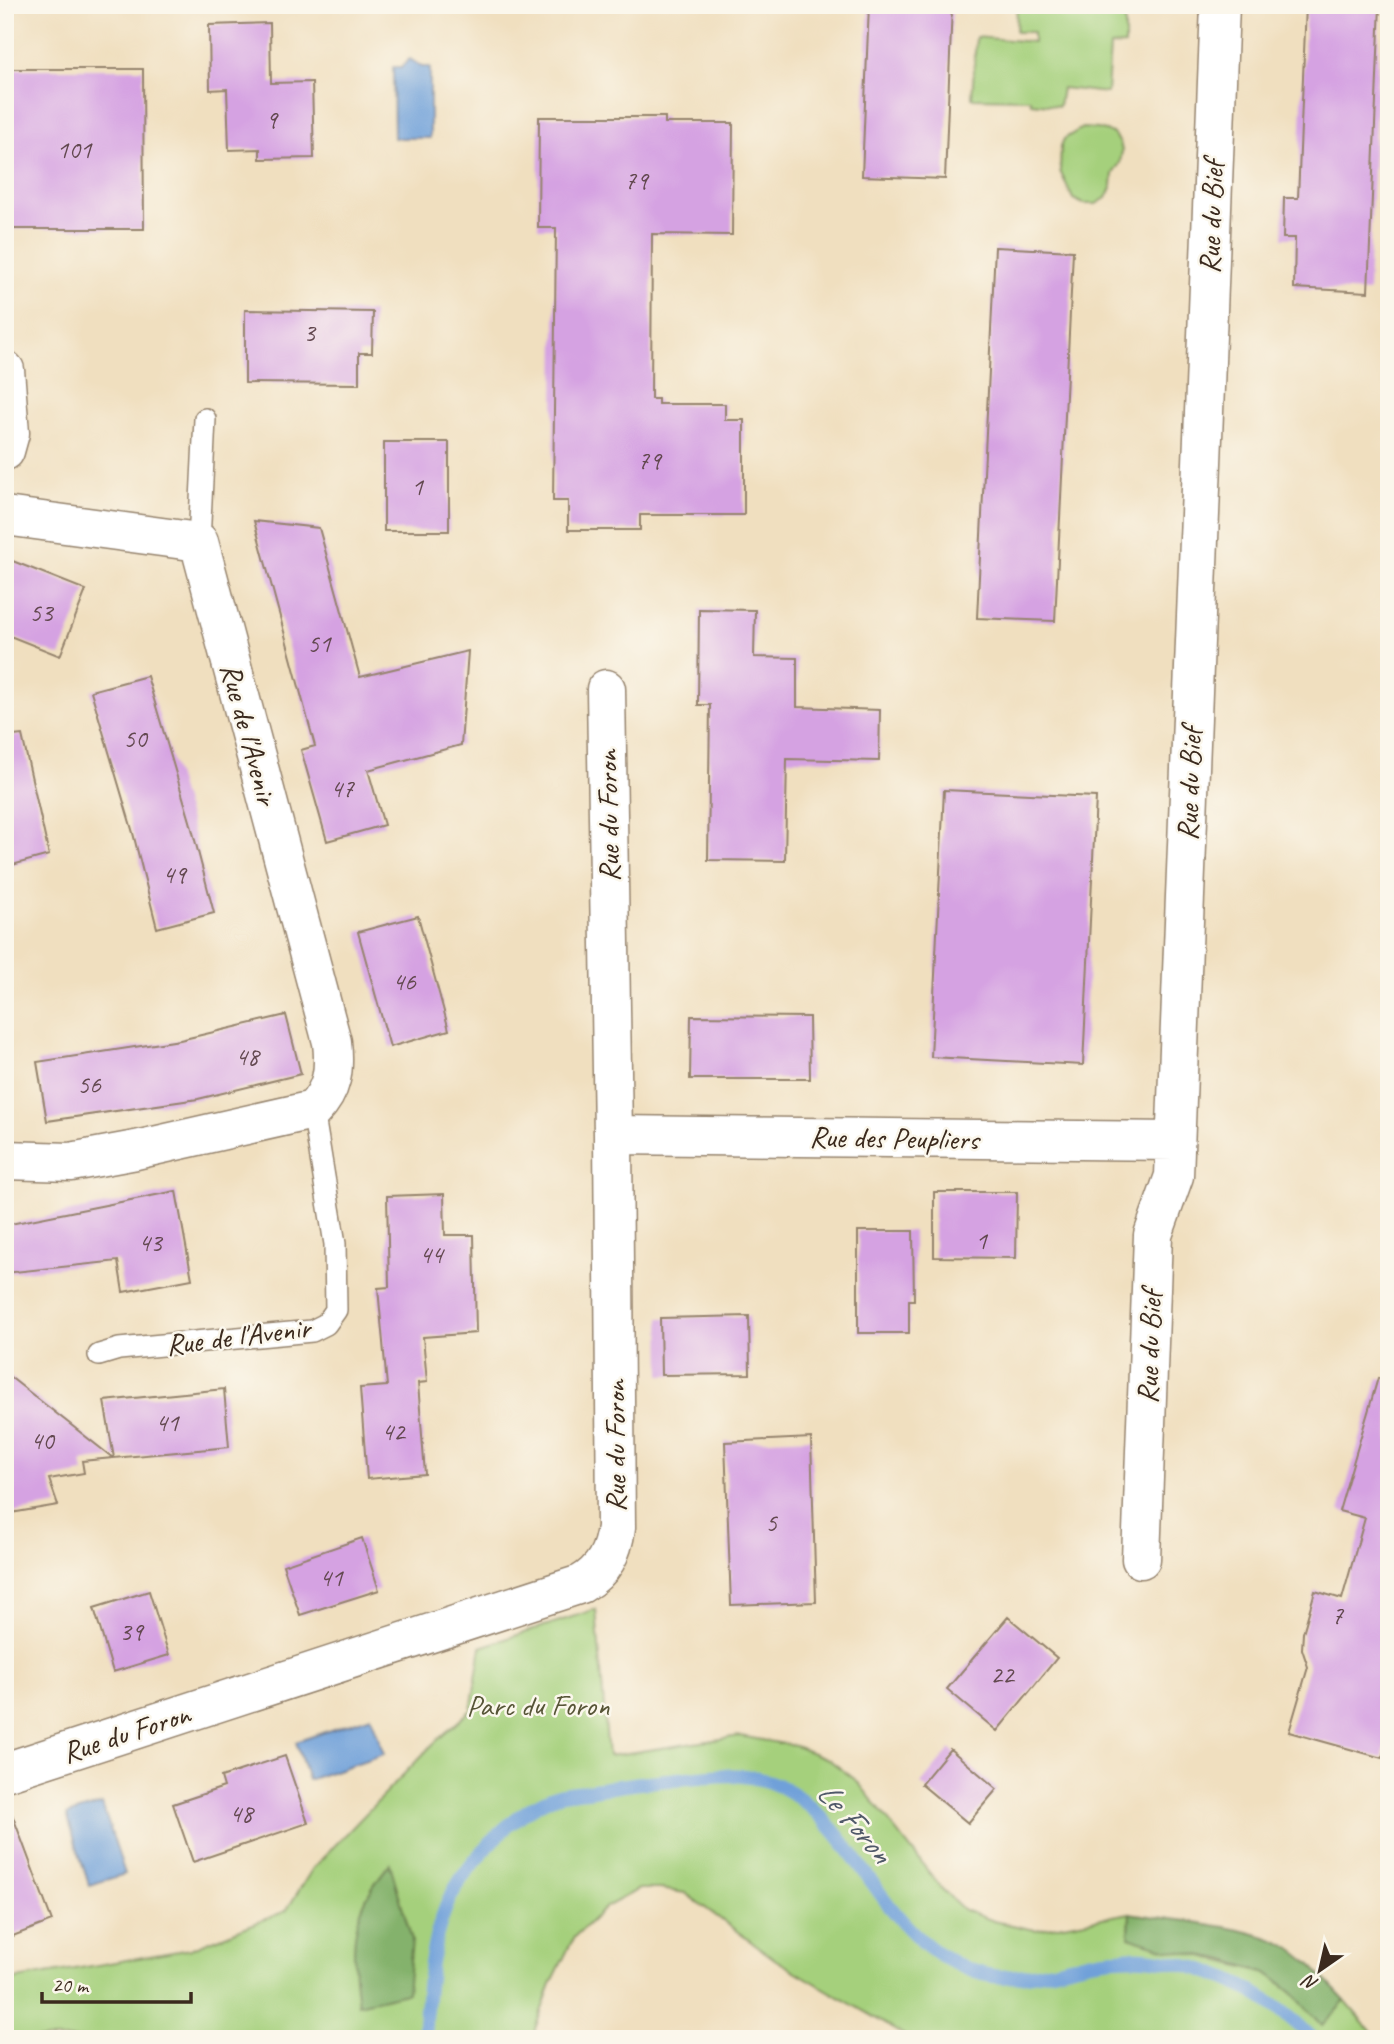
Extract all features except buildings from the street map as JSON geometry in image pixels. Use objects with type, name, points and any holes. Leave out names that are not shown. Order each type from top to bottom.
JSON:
[{"type":"street","name":"Rue du Bief","points":[[1140,1559],[1153,1235],[1174,1176],[1220,5]]},
{"type":"street","points":[[5,370],[10,433],[5,451]]},
{"type":"street","points":[[5,516],[199,542]]},
{"type":"street","name":"Rue de l'Avenir","points":[[199,542],[332,1042],[335,1067],[330,1086],[323,1100],[313,1110]]},
{"type":"street","name":"Rue du Foron","points":[[5,1772],[581,1584],[599,1571],[614,1546],[613,1135],[606,689]]},
{"type":"street","points":[[5,1160],[71,1162],[313,1110]]},
{"type":"street","name":"Rue des Peupliers","points":[[613,1135],[1175,1141]]},
{"type":"lane","points":[[199,542],[205,419]]},
{"type":"lane","name":"Rue de l'Avenir","points":[[99,1355],[119,1349],[312,1331],[326,1324],[336,1310],[335,1244],[313,1110]]},
{"type":"green space","points":[[1017,5],[1053,5],[1053,12],[1125,17],[1125,45],[1110,46],[1107,93],[1062,88],[1059,106],[1031,103],[1030,99],[972,98],[976,37],[1033,42],[1033,32],[1016,32]]},
{"type":"green space","points":[[1082,128],[1112,133],[1120,142],[1122,151],[1120,163],[1113,174],[1112,186],[1106,198],[1096,204],[1083,204],[1073,199],[1060,171],[1061,146],[1064,139]]},
{"type":"green space","name":"Parc du Foron","points":[[596,1609],[608,1756],[740,1736],[795,1746],[828,1759],[857,1781],[943,1890],[964,1910],[994,1921],[1035,1930],[1130,1913],[1129,1937],[1267,1973],[1291,1991],[1322,2025],[1345,2001],[1378,2039],[911,2039],[776,1960],[685,1893],[639,1889],[606,1907],[574,1937],[551,1984],[534,2039],[5,2039],[5,1981],[190,1949],[286,1911],[313,1868],[433,1744],[471,1710],[481,1647]]},
{"type":"green space","points":[[390,1864],[412,1940],[407,1993],[358,2004],[354,1964],[356,1930],[367,1897]]},
{"type":"green space","points":[[1130,1913],[1232,1928],[1270,1938],[1302,1957],[1345,2001],[1322,2026],[1291,1991],[1267,1973],[1222,1959],[1166,1949],[1129,1937]]},
{"type":"water","points":[[410,59],[422,67],[430,67],[430,138],[394,138],[393,67],[401,67]]},
{"type":"water","points":[[371,1716],[384,1754],[308,1780],[296,1742]]},
{"type":"water","points":[[102,1804],[125,1874],[89,1885],[67,1815]]},
{"type":"waterway","name":"Le Foron","points":[[424,2039],[432,1955],[446,1907],[466,1872],[492,1841],[522,1814],[563,1794],[649,1782],[732,1775],[762,1779],[777,1785],[817,1813],[899,1918],[923,1942],[950,1961],[983,1974],[1008,1977],[1122,1958],[1182,1964],[1240,1985],[1267,2001],[1313,2039]]}]
